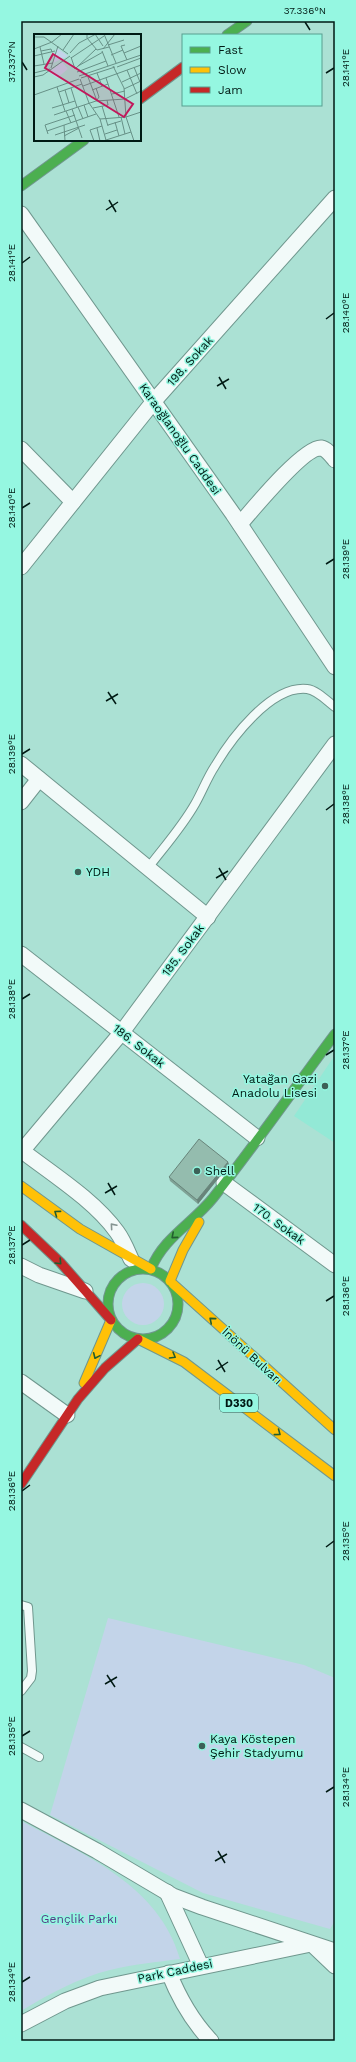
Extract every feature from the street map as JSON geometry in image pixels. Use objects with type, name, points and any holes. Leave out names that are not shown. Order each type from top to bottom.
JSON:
[{"type":"main road","points":[[228,34],[247,21]]},
{"type":"main road","points":[[141,98],[182,68]]},
{"type":"main road","points":[[21,186],[83,141]]},
{"type":"main road","points":[[151,1269],[153,1260],[163,1247],[201,1212],[212,1199],[335,1034]]},
{"type":"main road","points":[[21,1186],[80,1229],[132,1260],[161,1274],[170,1281],[178,1300],[178,1311],[174,1321],[167,1330],[159,1336],[149,1339],[138,1339],[122,1333],[88,1293],[21,1224]]},
{"type":"main road","points":[[170,1281],[183,1250],[212,1199]]},
{"type":"main road","points":[[67,1415],[87,1376],[111,1320],[108,1309],[108,1298],[111,1287],[118,1278],[134,1270],[151,1269]]},
{"type":"main road","name":"İnönü Bulvarı","points":[[170,1281],[190,1301],[335,1430]]},
{"type":"main road","points":[[22,1482],[67,1415],[105,1368],[138,1339]]},
{"type":"main road","name":"D330","points":[[138,1339],[184,1362],[335,1476]]},
{"type":"street","name":"198. Sokak","points":[[21,567],[154,401],[335,198]]},
{"type":"street","name":"Karaoğlanoğlu Caddesi","points":[[21,214],[240,524],[335,667]]},
{"type":"street","points":[[21,449],[73,502]]},
{"type":"street","points":[[240,524],[295,464],[310,451],[324,449],[335,459]]},
{"type":"street","name":"185. Sokak","points":[[22,1150],[122,1032],[335,744]]},
{"type":"street","points":[[21,764],[208,917]]},
{"type":"street","points":[[21,802],[39,779]]},
{"type":"street","name":"186. Sokak","points":[[21,954],[257,1138]]},
{"type":"street","points":[[22,1150],[110,1222],[118,1233],[132,1260]]},
{"type":"street","name":"170. Sokak","points":[[224,1183],[335,1265]]},
{"type":"street","points":[[21,1266],[39,1276],[88,1293]]},
{"type":"street","points":[[21,1382],[67,1415]]},
{"type":"street","points":[[21,1810],[98,1851],[167,1892],[202,1908],[312,1944],[335,1966]]},
{"type":"street","points":[[167,1892],[201,1966]]},
{"type":"street","name":"Park Caddesi","points":[[21,2024],[65,2001],[100,1988],[312,1944],[335,1951]]},
{"type":"street","points":[[169,1973],[179,1998],[206,2039]]},
{"type":"lane","points":[[148,868],[195,805],[224,752],[236,735],[262,708],[285,693],[297,689],[308,689],[317,693],[335,707]]},
{"type":"lane","points":[[21,1605],[28,1607],[32,1671],[30,1678],[21,1691]]},
{"type":"lane","points":[[21,1747],[39,1757]]},
{"type":"shaded area","name":"Yatağan Gazi Anadolu Lisesi","points":[[335,1055],[335,1143],[294,1116]]},
{"type":"green space","points":[[139,1283],[147,1283],[158,1289],[164,1300],[164,1308],[158,1319],[147,1325],[139,1325],[128,1319],[122,1308],[122,1300],[128,1289]]},
{"type":"green space","name":"Kaya Köstepen Şehir Stadyumu","points":[[108,1618],[304,1665],[335,1678],[335,1921],[330,1929],[203,1893],[50,1815]]},
{"type":"green space","name":"Gençlik Parkı","points":[[21,1821],[93,1860],[116,1875],[137,1892],[155,1911],[170,1933],[180,1959],[127,1966],[98,1973],[64,1987],[21,2011]]},
{"type":"building","points":[[199,1139],[228,1162],[197,1200],[169,1177]]},
{"type":"traffic: fast","points":[[228,34],[247,21]]},
{"type":"traffic: fast","points":[[21,186],[83,141]]},
{"type":"traffic: fast","points":[[151,1269],[163,1248],[213,1198],[335,1034]]},
{"type":"traffic: fast","points":[[136,1269],[150,1269],[163,1275],[172,1284],[176,1290],[178,1304],[176,1318],[168,1329],[157,1337],[150,1339],[136,1339],[129,1337],[118,1329],[110,1318],[108,1311],[108,1297],[110,1290],[118,1279],[129,1271],[136,1269]]},
{"type":"traffic: slow","points":[[21,1186],[80,1229],[151,1269]]},
{"type":"traffic: slow","points":[[170,1281],[183,1250],[199,1222]]},
{"type":"traffic: slow","points":[[173,1284],[335,1430]]},
{"type":"traffic: slow","points":[[84,1383],[111,1320]]},
{"type":"traffic: slow","points":[[138,1339],[184,1362],[335,1476]]},
{"type":"traffic: jam","points":[[141,98],[182,68]]},
{"type":"traffic: jam","points":[[21,1225],[60,1262],[111,1320]]},
{"type":"traffic: jam","points":[[21,1484],[78,1399],[105,1368],[138,1339]]},
{"type":"place","name":"YDH","points":[[78,872]]},
{"type":"place","name":"Yatağan Gazi Anadolu Lisesi","points":[[325,1086]]},
{"type":"place","name":"Shell","points":[[197,1171]]},
{"type":"place","name":"Kaya Köstepen Şehir Stadyumu","points":[[202,1746]]}]
